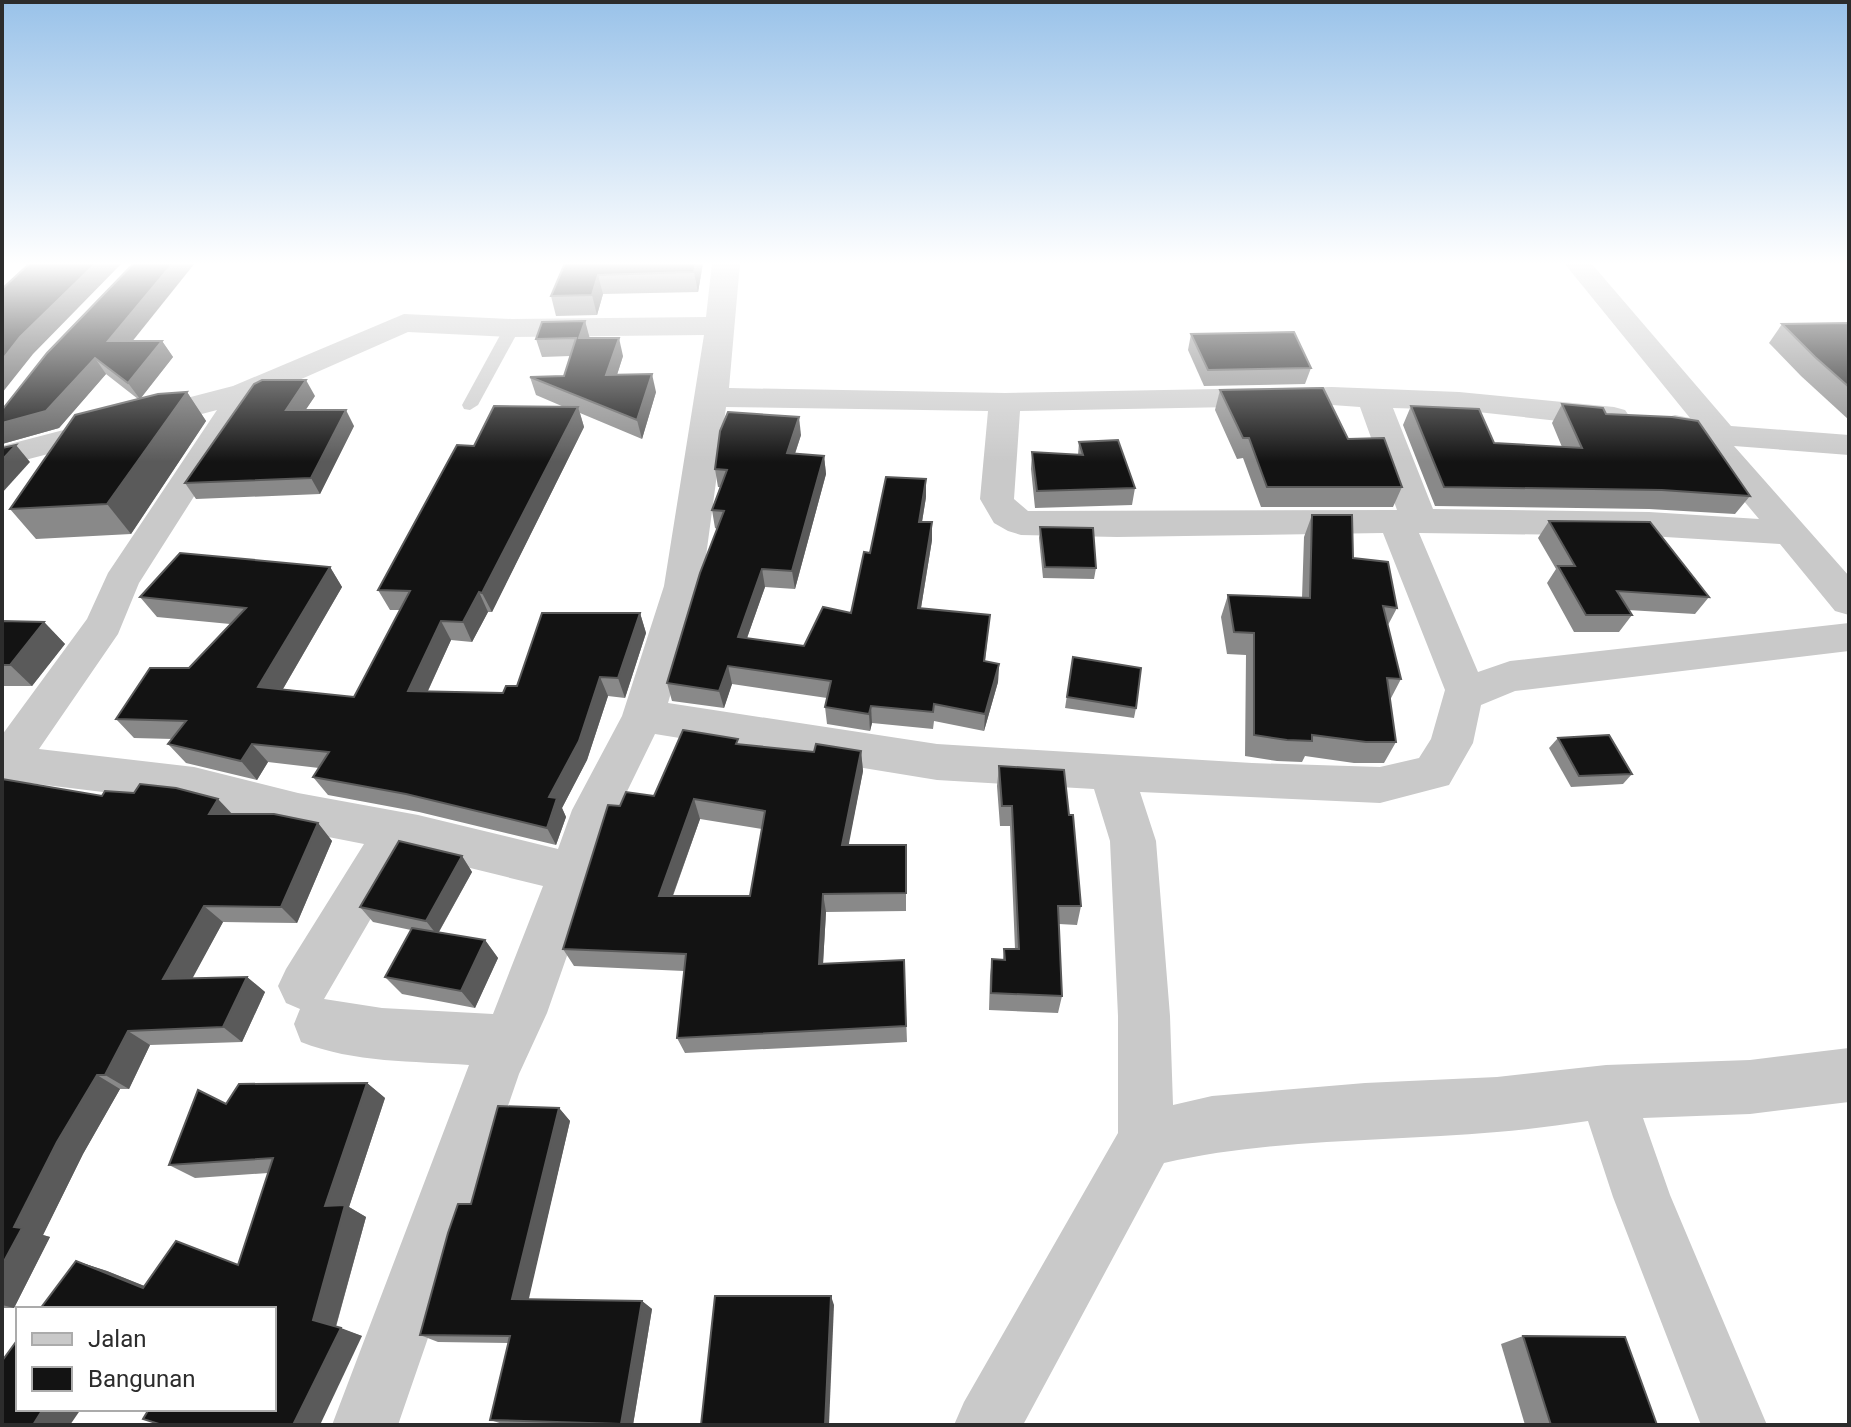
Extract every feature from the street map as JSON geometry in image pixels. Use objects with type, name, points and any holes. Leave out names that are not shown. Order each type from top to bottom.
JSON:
[{"type":"street","points":[[2,456],[244,393],[385,330]]},
{"type":"street","points":[[365,1425],[495,1067],[521,1013],[595,810],[643,716],[683,586],[720,330]]},
{"type":"street","points":[[1629,330],[1790,533],[1849,601]]},
{"type":"street","points":[[244,393],[121,582],[104,624],[3,764],[194,785],[298,812],[572,873]]},
{"type":"street","points":[[712,397],[1005,402],[1373,398],[1459,401],[1646,420],[1711,433],[1849,445]]},
{"type":"street","points":[[1373,398],[1408,520],[1467,694]]},
{"type":"street","points":[[1005,402],[997,499],[1007,515],[1021,523],[1408,520],[1634,524],[1790,533]]},
{"type":"street","points":[[643,716],[937,762],[1380,785],[1433,772],[1452,743],[1462,696],[1510,676],[1849,637]]},
{"type":"street","points":[[987,1425],[1146,1139],[1144,1016],[1133,841],[1111,773]]},
{"type":"street","points":[[397,832],[312,1005],[382,1034],[508,1041]]},
{"type":"street","points":[[1146,1139],[1212,1124],[1365,1111],[1497,1105],[1606,1092],[1750,1087],[1849,1075]]},
{"type":"street","points":[[1606,1092],[1642,1197],[1734,1425]]},
{"type":"lane","points":[[470,405],[511,330]]},
{"type":"building","points":[[2,330],[28,330],[20,337],[2,360]]},
{"type":"building","points":[[70,330],[118,330],[108,341],[162,341],[128,383],[95,358],[46,411],[2,423],[2,410]]},
{"type":"building","points":[[539,330],[582,330],[579,338],[619,338],[606,375],[652,374],[637,420],[530,377],[564,376],[576,338],[536,339]]},
{"type":"building","points":[[1788,330],[1849,330],[1849,387]]},
{"type":"building","points":[[1294,332],[1311,368],[1208,370],[1191,334]]},
{"type":"building","points":[[262,380],[306,380],[286,410],[346,410],[311,478],[185,483],[254,384]]},
{"type":"building","points":[[1323,388],[1348,439],[1384,438],[1402,487],[1267,487],[1249,438],[1243,438],[1220,390]]},
{"type":"building","points":[[187,392],[107,504],[10,509],[75,415],[158,394]]},
{"type":"building","points":[[1562,404],[1603,408],[1606,414],[1698,421],[1750,496],[1662,490],[1444,487],[1411,406],[1479,409],[1494,443],[1582,448]]},
{"type":"building","points":[[494,406],[578,407],[482,593],[479,592],[463,622],[441,621],[408,691],[503,693],[506,686],[517,686],[542,613],[640,613],[618,678],[600,677],[579,741],[549,797],[557,798],[547,828],[406,794],[313,777],[329,752],[252,744],[241,761],[168,744],[186,721],[116,719],[150,668],[189,668],[246,608],[140,597],[180,553],[330,567],[258,687],[354,697],[410,591],[378,590],[457,445],[474,446]]},
{"type":"building","points":[[728,412],[799,417],[787,453],[824,456],[792,571],[762,569],[738,637],[804,646],[823,607],[851,613],[864,552],[870,553],[886,477],[926,479],[919,522],[932,522],[918,608],[990,615],[984,661],[999,664],[985,714],[934,704],[933,712],[871,706],[869,714],[825,707],[831,681],[728,666],[719,691],[667,683],[700,573],[724,511],[712,510],[727,470],[715,469],[720,431]]},
{"type":"building","points":[[1118,440],[1135,488],[1037,491],[1032,452],[1083,455],[1079,442]]},
{"type":"building","points":[[16,445],[2,460],[2,448]]},
{"type":"building","points":[[1312,515],[1352,515],[1353,558],[1388,562],[1397,608],[1383,606],[1401,679],[1387,678],[1396,742],[1366,742],[1312,735],[1312,741],[1287,740],[1254,735],[1254,633],[1234,632],[1228,595],[1310,598]]},
{"type":"building","points":[[1549,521],[1650,522],[1709,597],[1617,591],[1632,615],[1586,615],[1558,566],[1575,566]]},
{"type":"building","points":[[1040,527],[1093,528],[1096,568],[1045,567]]},
{"type":"building","points":[[2,621],[44,622],[10,665],[2,665]]},
{"type":"building","points":[[1073,657],[1141,668],[1136,708],[1067,697]]},
{"type":"building","points":[[683,730],[738,739],[736,744],[814,752],[816,744],[861,751],[842,845],[906,845],[906,893],[823,894],[819,964],[904,960],[906,1026],[677,1038],[686,954],[563,949],[608,805],[620,806],[626,792],[654,796]],"holes":[[[694,799],[765,811],[750,896],[659,896]]]},
{"type":"building","points":[[1609,735],[1632,774],[1579,776],[1558,738]]},
{"type":"building","points":[[999,766],[1064,770],[1069,815],[1073,815],[1081,906],[1058,906],[1062,996],[991,993],[992,959],[1005,960],[1004,949],[1019,949],[1012,806],[1002,806]]},
{"type":"building","points":[[2,779],[102,796],[105,791],[134,793],[140,784],[176,788],[218,799],[209,814],[274,814],[318,823],[281,907],[204,906],[163,979],[247,977],[223,1027],[128,1031],[105,1075],[97,1075],[57,1142],[14,1227],[22,1228],[2,1265]]},
{"type":"building","points":[[399,841],[462,856],[426,921],[360,907]]},
{"type":"building","points":[[412,928],[485,940],[461,991],[385,977]]},
{"type":"building","points":[[367,1083],[325,1206],[345,1205],[313,1320],[341,1328],[293,1425],[162,1425],[143,1419],[148,1411],[276,1411],[276,1307],[42,1307],[76,1261],[143,1288],[176,1241],[238,1265],[273,1158],[169,1165],[198,1090],[226,1104],[239,1084]]},
{"type":"building","points":[[498,1106],[559,1108],[512,1299],[642,1301],[621,1424],[490,1420],[510,1336],[420,1335],[448,1233],[458,1204],[471,1204]]},
{"type":"building","points":[[715,1296],[831,1296],[825,1425],[701,1425]]},
{"type":"building","points":[[1523,1336],[1625,1337],[1657,1425],[1551,1425]]},
{"type":"building","points":[[16,1342],[16,1411],[42,1411],[33,1425],[2,1425],[2,1361]]}]
